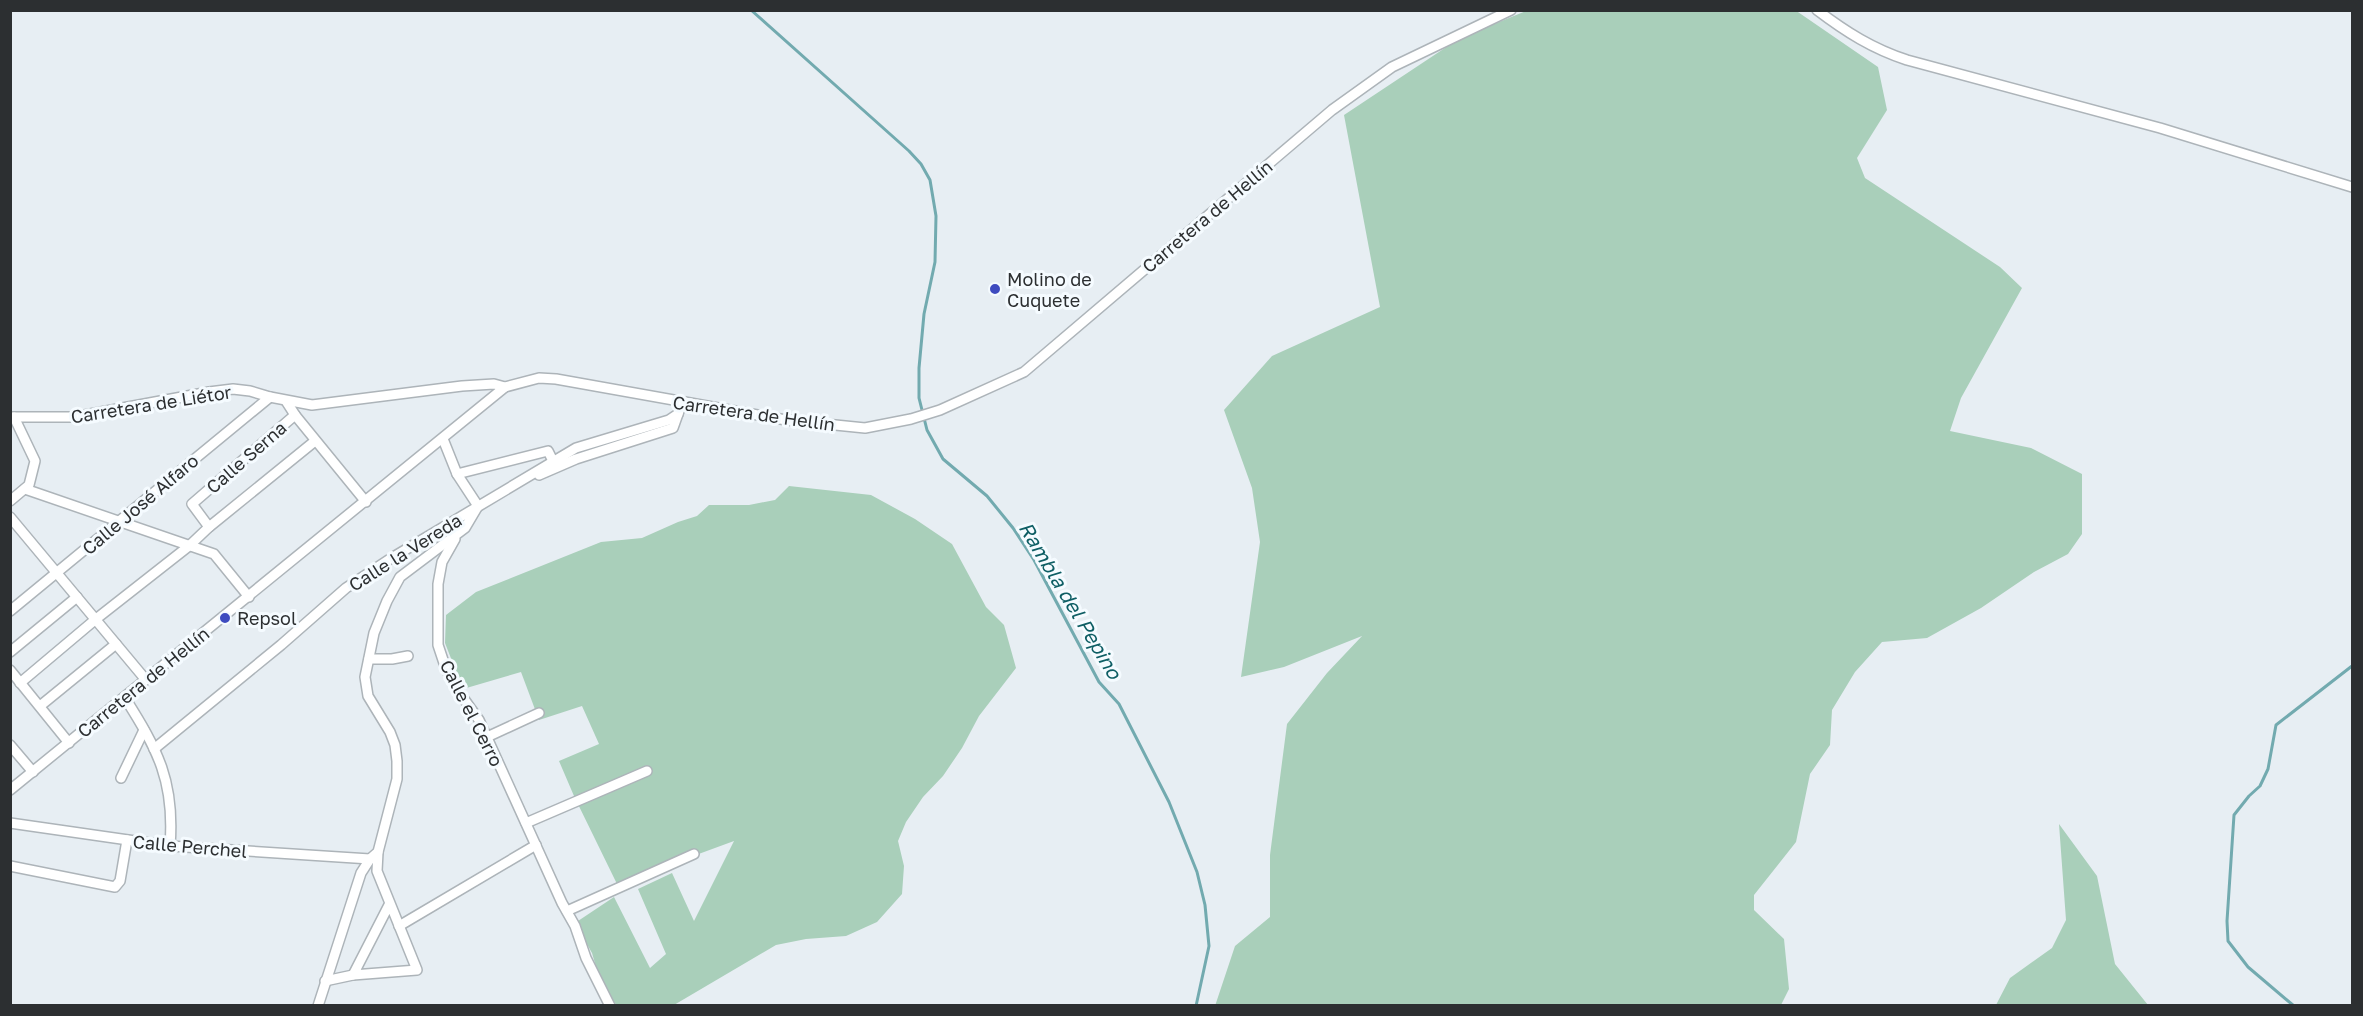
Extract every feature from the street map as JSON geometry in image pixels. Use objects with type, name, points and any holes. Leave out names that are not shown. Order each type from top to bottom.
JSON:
[{"type":"street","name":"Carretera de Hellín","points":[[10,790],[505,387],[538,378],[556,379],[786,420],[865,428],[911,419],[940,410],[1024,372],[1332,110],[1392,67],[1510,10]]},
{"type":"street","points":[[1817,10],[1869,45],[1907,60],[2160,128],[2352,187]]},
{"type":"street","name":"Carretera de Liétor","points":[[12,417],[74,417],[233,389],[312,405],[462,386],[494,384],[505,387]]},
{"type":"street","name":"Calle José Alfaro","points":[[10,611],[270,397]]},
{"type":"street","points":[[286,401],[315,441],[366,502]]},
{"type":"street","points":[[529,478],[576,459],[673,428],[682,403]]},
{"type":"street","name":"Calle la Vereda","points":[[154,749],[281,645],[346,588],[576,448],[669,420],[678,414]]},
{"type":"street","name":"Calle Serna","points":[[209,527],[192,504],[295,415]]},
{"type":"street","points":[[10,501],[29,485],[35,461],[12,417]]},
{"type":"street","points":[[326,981],[353,975],[417,970],[377,871],[378,852],[398,779],[398,761],[396,745],[390,732],[368,696],[365,676],[374,633],[400,577],[465,528],[478,506],[457,474],[443,439]]},
{"type":"street","points":[[20,683],[315,441]]},
{"type":"street","points":[[457,474],[548,451],[554,461]]},
{"type":"street","points":[[25,489],[214,554],[249,597]]},
{"type":"street","points":[[10,517],[146,680]]},
{"type":"street","name":"Calle el Cerro","points":[[460,532],[442,562],[438,584],[438,645],[446,669],[479,720],[575,926],[586,958],[610,1005]]},
{"type":"street","points":[[10,652],[77,597]]},
{"type":"street","points":[[39,706],[116,644]]},
{"type":"street","points":[[369,659],[408,656]]},
{"type":"street","points":[[10,670],[69,743]]},
{"type":"street","points":[[125,698],[154,749],[170,792],[172,821],[170,846]]},
{"type":"street","points":[[487,737],[539,713]]},
{"type":"street","points":[[121,778],[144,730]]},
{"type":"street","points":[[10,745],[33,772]]},
{"type":"street","points":[[526,823],[647,771]]},
{"type":"street","name":"Calle Perchel","points":[[10,823],[170,846],[370,859]]},
{"type":"street","points":[[10,866],[115,887],[120,881],[126,840]]},
{"type":"street","points":[[399,926],[536,845]]},
{"type":"street","points":[[318,1005],[362,873],[370,859],[378,852]]},
{"type":"street","points":[[567,911],[694,854]]},
{"type":"street","points":[[353,975],[390,903]]},
{"type":"green space","points":[[1795,10],[1878,67],[1887,110],[1857,158],[1865,178],[2000,267],[2022,288],[1961,398],[1950,431],[2031,448],[2082,474],[2082,534],[2068,554],[2034,572],[1981,608],[1927,638],[1882,642],[1855,672],[1832,710],[1830,745],[1810,774],[1796,842],[1754,895],[1754,910],[1784,939],[1789,989],[1781,1005],[1215,1006],[1235,946],[1270,917],[1270,855],[1287,724],[1327,673],[1362,636],[1284,667],[1241,677],[1260,542],[1252,488],[1224,410],[1272,356],[1380,307],[1344,115],[1460,38],[1526,11]]},
{"type":"green space","points":[[789,486],[871,495],[915,519],[952,544],[986,607],[1004,625],[1016,668],[979,716],[962,748],[943,776],[923,797],[906,822],[898,841],[904,866],[902,894],[877,922],[846,936],[806,939],[776,945],[674,1005],[617,1006],[601,984],[592,953],[575,923],[614,897],[650,968],[666,954],[638,889],[672,873],[694,921],[734,841],[617,884],[559,761],[599,744],[582,706],[539,720],[521,672],[463,689],[445,643],[446,615],[476,592],[601,542],[642,538],[697,516],[709,505],[749,505],[775,500]]},
{"type":"green space","points":[[2059,824],[2097,876],[2115,964],[2148,1005],[1996,1005],[2010,978],[2052,948],[2066,920]]},
{"type":"waterway","name":"Rambla del Pepino","points":[[751,10],[909,151],[921,164],[930,180],[936,216],[935,262],[924,314],[919,368],[919,398],[927,430],[943,459],[987,496],[1013,528],[1034,560],[1099,682],[1119,704],[1169,802],[1197,872],[1205,905],[1209,946],[1196,1006]]},
{"type":"waterway","points":[[2294,1006],[2248,967],[2228,941],[2227,921],[2234,815],[2260,786],[2268,769],[2276,725],[2352,666]]},
{"type":"place","name":"Molino de Cuquete","points":[[995,289]]},
{"type":"place","name":"Repsol","points":[[225,618]]}]
